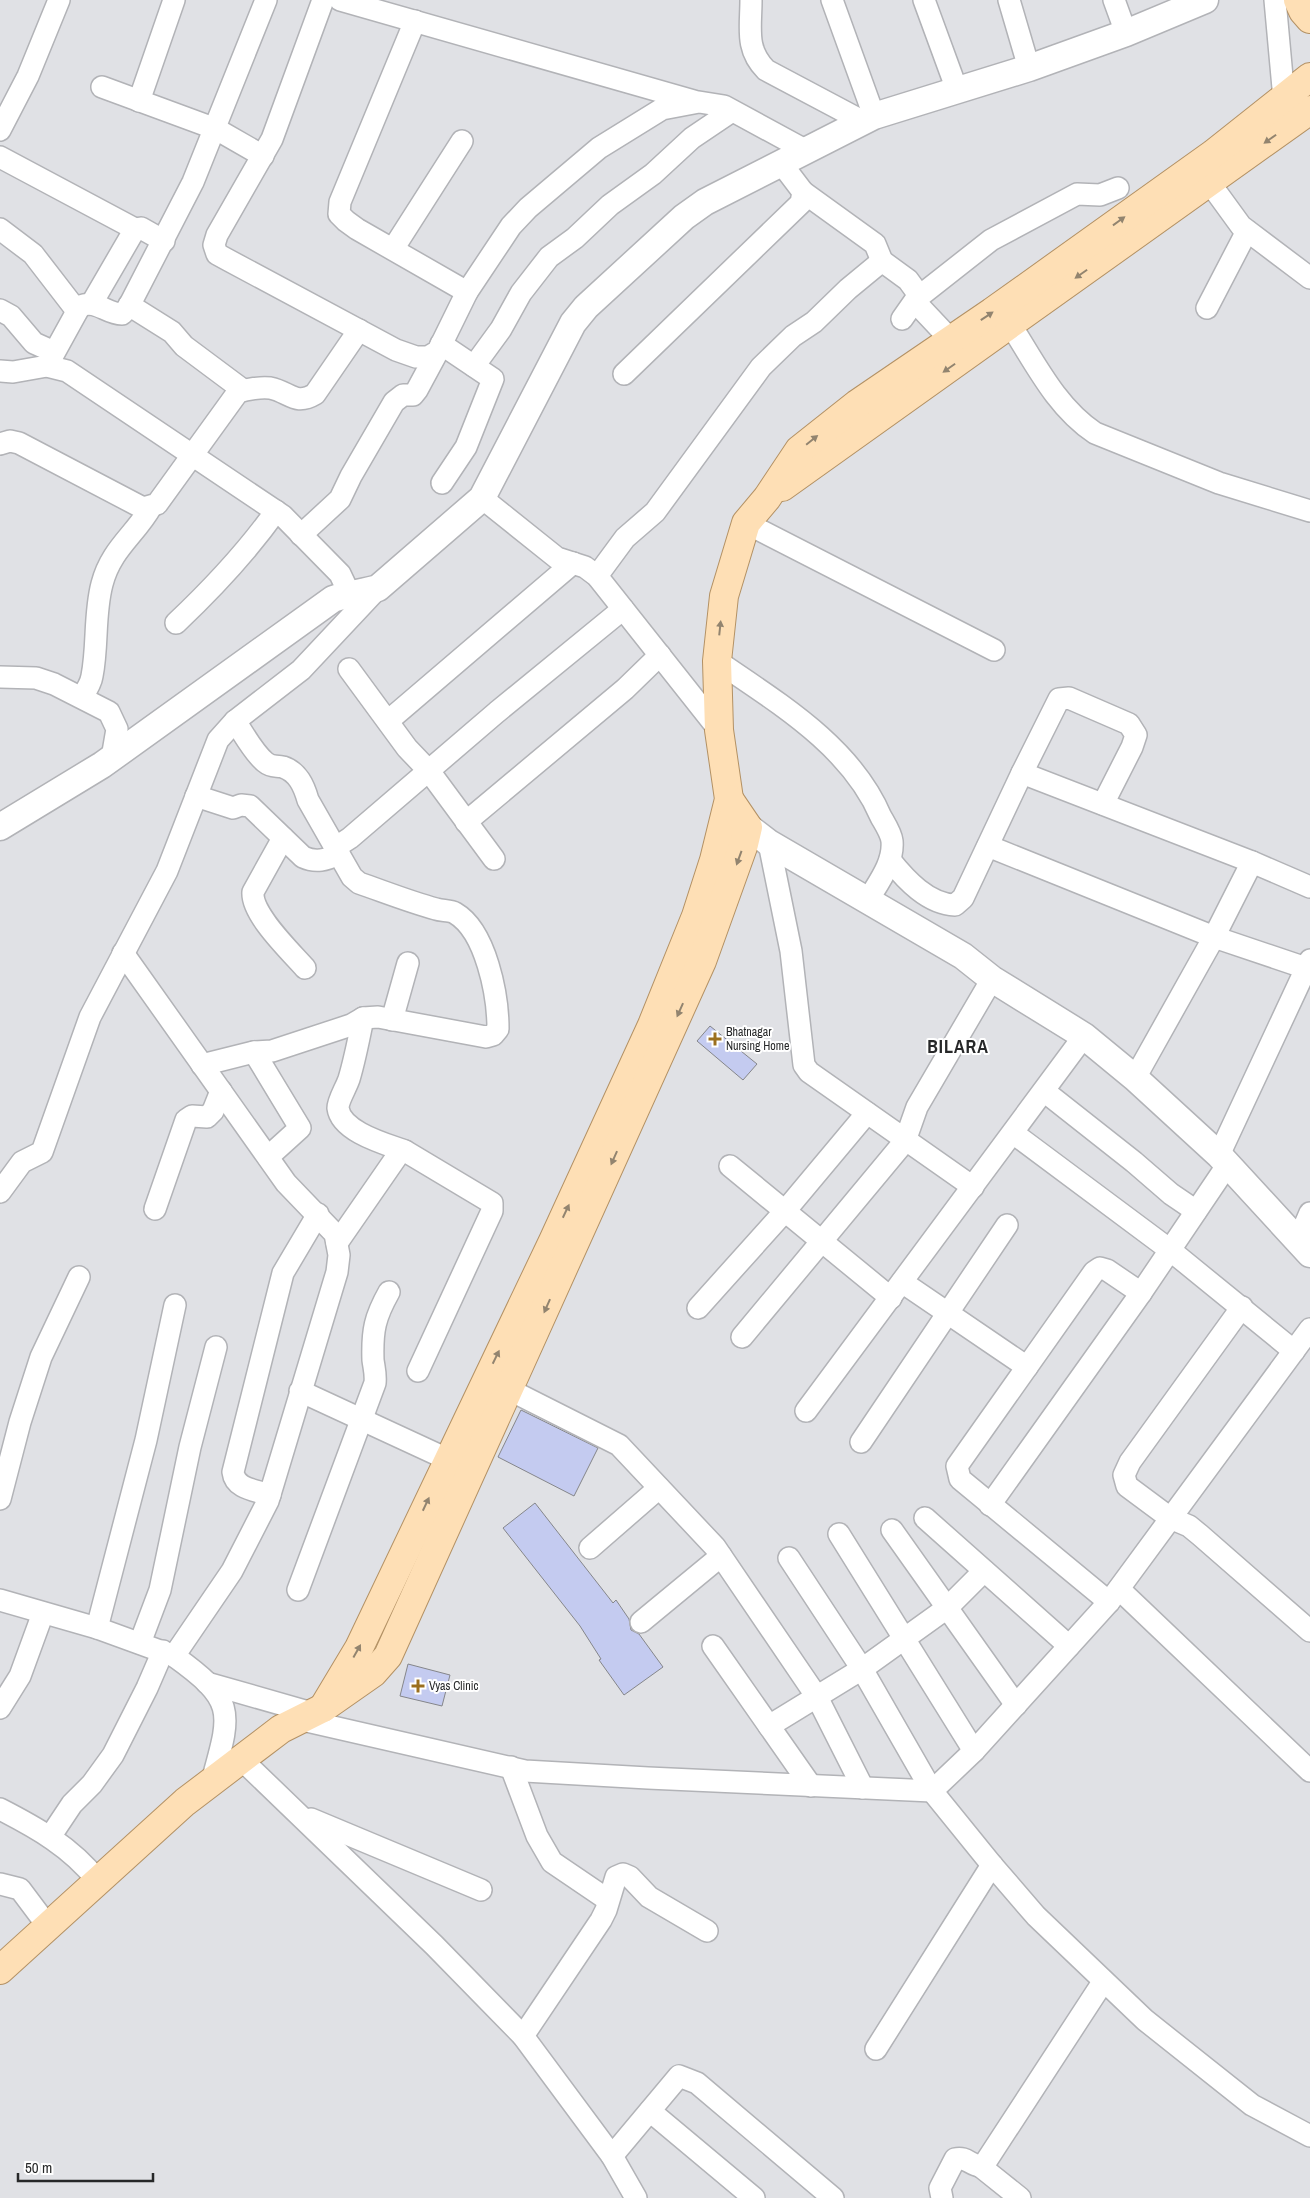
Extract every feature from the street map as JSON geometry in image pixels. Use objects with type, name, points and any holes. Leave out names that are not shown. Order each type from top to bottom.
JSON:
[{"type":"main road","points":[[1298,0],[1303,11],[1310,19]]},
{"type":"main road","points":[[311,1713],[359,1648],[447,1459],[548,1250],[652,1025],[696,916],[714,860],[729,799],[719,730],[717,661],[724,596],[746,524],[767,498],[799,450],[857,404],[951,340],[1213,154],[1310,77]]},
{"type":"main road","points":[[767,498],[1310,110]]},
{"type":"main road","points":[[0,1970],[97,1880],[240,1758],[373,1673],[388,1656],[510,1390],[702,961],[744,844],[748,827],[729,799]]},
{"type":"street","points":[[0,130],[28,76],[59,0]]},
{"type":"street","points":[[139,101],[174,0]]},
{"type":"street","points":[[0,229],[33,254],[84,307],[122,314],[129,306],[164,241],[193,182],[216,130],[266,0]]},
{"type":"street","points":[[323,0],[272,139],[217,235],[214,245],[217,254],[396,350],[416,357],[428,357],[439,348]]},
{"type":"street","points":[[340,0],[699,102],[724,106],[805,150]]},
{"type":"street","points":[[751,0],[751,47],[756,60],[766,70],[869,119]]},
{"type":"street","points":[[832,0],[869,119]]},
{"type":"street","points":[[924,0],[957,90]]},
{"type":"street","points":[[1009,0],[1029,68]]},
{"type":"street","points":[[1114,0],[1126,34]]},
{"type":"street","points":[[0,1192],[22,1162],[42,1152],[90,1017],[122,953],[167,871],[218,740],[235,721],[300,670],[378,588],[482,498],[573,322],[586,307],[691,212],[705,202],[805,150],[869,119],[1029,68],[1126,34],[1205,0]]},
{"type":"street","points":[[1275,0],[1284,98]]},
{"type":"street","points":[[415,21],[340,202],[339,214],[346,221],[467,292]]},
{"type":"street","points":[[102,87],[216,130],[263,156]]},
{"type":"street","points":[[301,534],[340,499],[353,471],[394,402],[403,395],[413,395],[467,292],[505,234],[528,208],[599,148],[662,109],[699,102]]},
{"type":"street","points":[[474,366],[501,329],[522,293],[550,257],[575,238],[610,206],[653,174],[692,138],[732,111]]},
{"type":"street","points":[[393,249],[462,141]]},
{"type":"street","points":[[0,157],[135,229],[141,228],[164,241]]},
{"type":"street","points":[[781,163],[803,192],[875,244],[882,261],[908,280],[916,291],[918,305],[951,340]]},
{"type":"street","points":[[1209,182],[1231,214],[1247,231],[1310,278]]},
{"type":"street","points":[[902,319],[916,299],[991,240],[1077,194],[1100,195],[1118,188]]},
{"type":"street","points":[[624,374],[794,211],[801,203],[803,192]]},
{"type":"street","points":[[0,371],[13,372],[50,359],[135,229]]},
{"type":"street","points":[[1207,308],[1247,231]]},
{"type":"street","points":[[597,576],[625,538],[655,512],[761,367],[793,336],[814,322],[848,289],[882,261]]},
{"type":"street","points":[[129,306],[172,332],[184,346],[243,390]]},
{"type":"street","points":[[0,310],[11,316],[50,359],[276,511],[340,574],[349,592]]},
{"type":"street","points":[[1010,324],[1062,405],[1078,422],[1095,434],[1219,483],[1310,511]]},
{"type":"street","points":[[0,444],[10,441],[19,442],[142,508],[151,507],[157,504],[228,403],[238,392],[269,388],[295,399],[306,400],[315,394],[359,330]]},
{"type":"street","points":[[439,348],[474,366],[492,379],[466,447],[442,483]]},
{"type":"street","points":[[482,498],[558,558],[585,567],[597,576],[719,730]]},
{"type":"street","points":[[82,697],[92,677],[98,601],[102,582],[118,549],[127,536],[143,521],[151,507]]},
{"type":"street","points":[[176,623],[234,565],[276,511]]},
{"type":"street","points":[[746,524],[994,650]]},
{"type":"street","points":[[388,722],[573,563]]},
{"type":"street","points":[[0,827],[112,758],[334,599],[349,592],[361,593],[378,588]]},
{"type":"street","points":[[196,796],[233,808],[250,806],[303,857],[321,861],[338,851],[350,838],[497,712],[623,609]]},
{"type":"street","points":[[466,822],[625,689],[660,655]]},
{"type":"street","points":[[717,661],[800,720],[830,744],[871,793],[892,840],[890,860],[868,900]]},
{"type":"street","points":[[349,669],[407,748],[429,771],[494,859]]},
{"type":"street","points":[[0,677],[36,678],[82,697],[109,712],[116,721],[117,729],[112,758]]},
{"type":"street","points":[[890,860],[905,879],[944,905],[955,905],[963,898],[1053,708],[1059,700],[1069,698],[1129,724],[1136,734],[1132,747],[1103,804]]},
{"type":"street","points":[[202,1065],[254,1052],[272,1051],[351,1025],[364,1018],[378,1017],[486,1037],[493,1036],[498,1029],[498,1019],[487,960],[479,941],[467,924],[454,912],[437,909],[359,883],[346,868],[308,800],[305,788],[297,775],[282,767],[273,767],[264,762],[235,721]]},
{"type":"street","points":[[1022,773],[1252,862],[1310,887]]},
{"type":"street","points":[[748,827],[769,844],[963,956],[992,979],[1084,1036],[1135,1078],[1224,1160],[1304,1247]]},
{"type":"street","points":[[283,838],[253,892],[253,899],[273,931],[305,968]]},
{"type":"street","points":[[769,844],[791,951],[804,1065],[809,1072],[973,1187]]},
{"type":"street","points":[[988,846],[1214,937],[1308,964],[1224,1160],[1196,1211],[1141,1294],[990,1505]]},
{"type":"street","points":[[1135,1078],[1214,937],[1252,862]]},
{"type":"street","points":[[50,1837],[72,1804],[92,1784],[113,1755],[168,1654],[232,1572],[254,1532],[270,1495],[337,1272],[339,1255],[335,1234],[318,1214],[286,1184],[122,953]]},
{"type":"street","points":[[392,1020],[408,964]]},
{"type":"street","points":[[742,1337],[906,1141],[917,1107],[992,979]]},
{"type":"street","points":[[364,1018],[349,1081],[338,1106],[350,1127],[404,1151],[492,1203],[492,1210],[418,1371]]},
{"type":"street","points":[[806,1411],[1084,1036]]},
{"type":"street","points":[[254,1052],[300,1128],[268,1157]]},
{"type":"street","points":[[155,1209],[186,1120],[192,1116],[206,1117],[213,1111],[221,1091]]},
{"type":"street","points":[[1044,1091],[1134,1162],[1170,1194],[1196,1211]]},
{"type":"street","points":[[698,1308],[785,1211],[867,1113]]},
{"type":"street","points":[[1013,1133],[1170,1250],[1294,1351]]},
{"type":"street","points":[[337,1243],[395,1156],[404,1151]]},
{"type":"street","points":[[730,1166],[822,1241],[897,1290],[947,1314],[1027,1367]]},
{"type":"street","points":[[1304,1247],[1310,1213]]},
{"type":"street","points":[[270,1495],[238,1485],[234,1480],[233,1472],[283,1273],[318,1214]]},
{"type":"street","points":[[861,1442],[1007,1225]]},
{"type":"street","points":[[1141,1294],[1107,1270],[1100,1268],[1094,1272],[957,1466],[960,1479],[990,1505],[1114,1595],[1310,1771]]},
{"type":"street","points":[[0,1499],[20,1422],[41,1358],[79,1277]]},
{"type":"street","points":[[298,1590],[377,1373],[374,1363],[372,1334],[377,1314],[390,1292]]},
{"type":"street","points":[[97,1628],[146,1440],[174,1305]]},
{"type":"street","points":[[1242,1307],[1130,1462],[1124,1474],[1127,1486],[1170,1518],[1200,1534],[1310,1631]]},
{"type":"street","points":[[206,1683],[525,1770],[648,1778],[932,1790],[974,1751],[1114,1595],[1310,1329]]},
{"type":"street","points":[[140,1644],[160,1590],[190,1447],[216,1347]]},
{"type":"street","points":[[510,1390],[619,1445],[721,1556],[817,1697],[863,1788]]},
{"type":"street","points":[[300,1391],[447,1459]]},
{"type":"street","points":[[590,1548],[659,1488]]},
{"type":"street","points":[[924,1518],[1069,1646]]},
{"type":"street","points":[[892,1530],[1016,1705]]},
{"type":"street","points":[[839,1534],[974,1751]]},
{"type":"street","points":[[641,1622],[721,1556]]},
{"type":"street","points":[[789,1558],[862,1669],[932,1790],[1036,1916],[1103,1982],[1145,2020],[1252,2105],[1310,2136]]},
{"type":"street","points":[[769,1726],[862,1669],[947,1608],[984,1571]]},
{"type":"street","points":[[0,1600],[97,1628],[168,1654],[206,1683],[222,1700],[226,1718],[212,1781]]},
{"type":"street","points":[[0,1708],[20,1676],[43,1613]]},
{"type":"street","points":[[713,1646],[811,1786]]},
{"type":"street","points":[[240,1758],[434,1945],[523,2036],[612,2156],[636,2198]]},
{"type":"street","points":[[511,1767],[537,1836],[552,1862],[608,1900]]},
{"type":"street","points":[[0,1809],[50,1837],[74,1854],[97,1880]]},
{"type":"street","points":[[299,1814],[480,1890]]},
{"type":"street","points":[[876,2049],[992,1865]]},
{"type":"street","points":[[523,2036],[601,1920],[616,1877],[623,1874],[630,1877],[649,1897],[707,1931]]},
{"type":"street","points":[[0,1884],[20,1890],[47,1925]]},
{"type":"street","points":[[980,2166],[985,2162],[1103,1982]]},
{"type":"street","points":[[612,2156],[679,2076],[686,2077],[697,2083],[833,2198]]},
{"type":"street","points":[[650,2111],[754,2198]]},
{"type":"street","points":[[942,2198],[940,2188],[955,2159],[960,2157],[973,2165],[980,2166],[1020,2198]]},
{"type":"building","points":[[710,1026],[757,1064],[743,1080],[697,1041]]},
{"type":"building","points":[[521,1410],[598,1448],[574,1496],[498,1457]]},
{"type":"building","points":[[535,1503],[613,1603],[616,1600],[629,1619],[631,1630],[639,1634],[663,1667],[624,1695],[599,1660],[601,1659],[580,1626],[503,1528]]},
{"type":"building","points":[[408,1664],[450,1675],[442,1706],[400,1696]]},
{"type":"place","name":"Bhatnagar Nursing Home","points":[[715,1039]]},
{"type":"place","name":"Vyas Clinic","points":[[418,1686]]},
{"type":"district","name":"BILARA","points":[[958,1046]]}]
